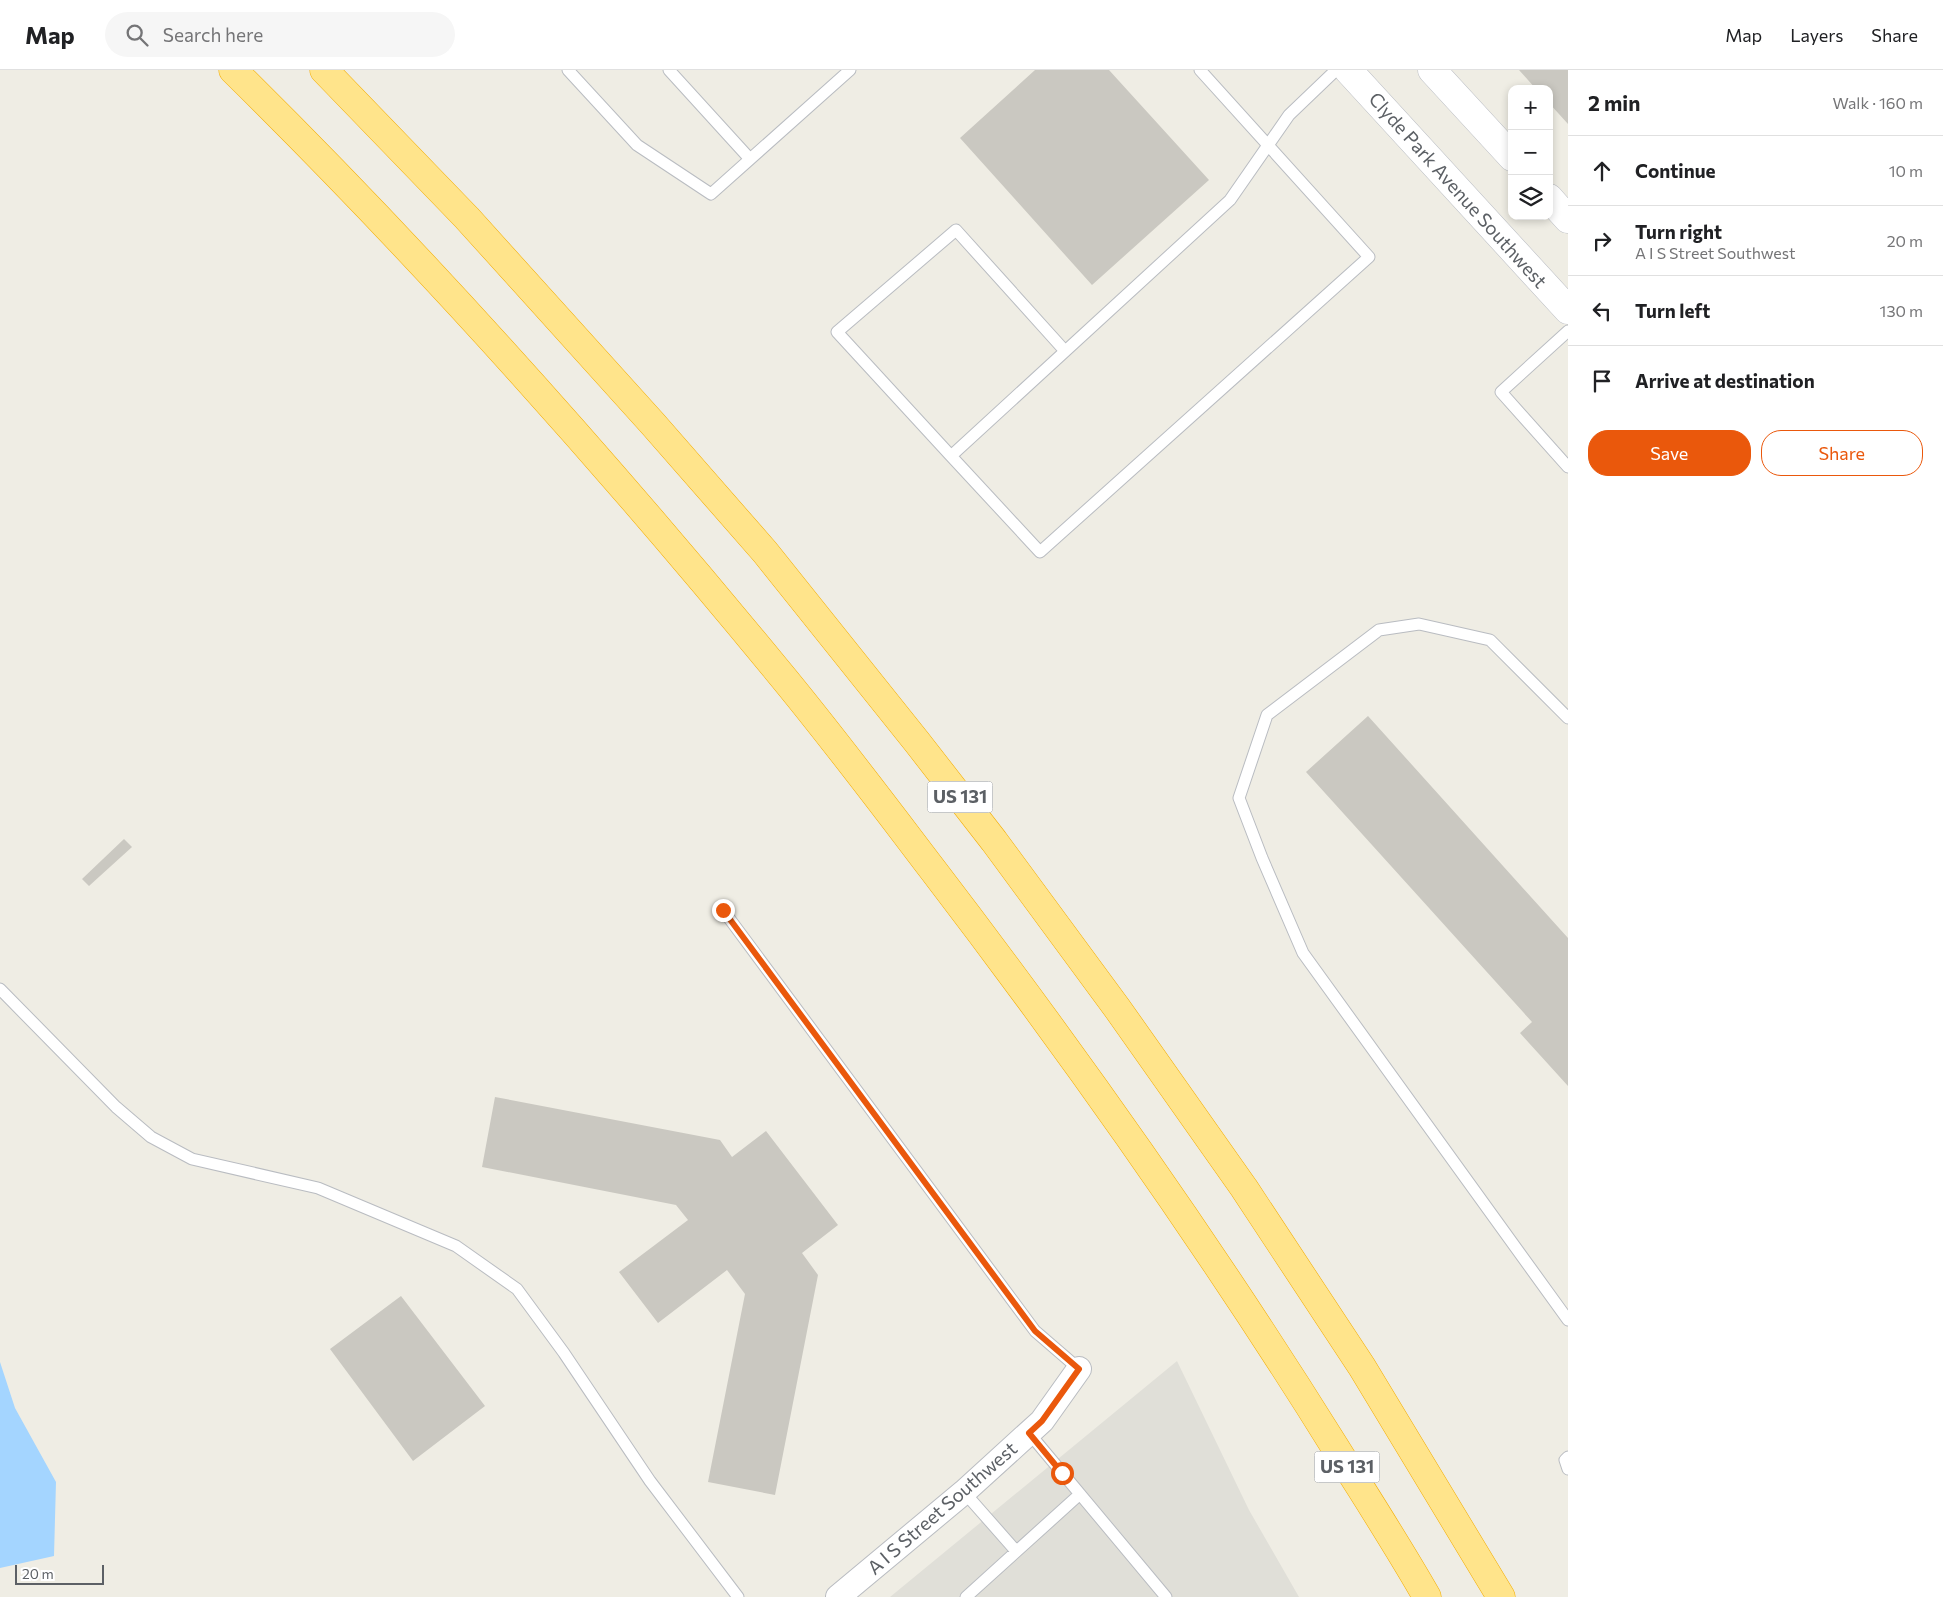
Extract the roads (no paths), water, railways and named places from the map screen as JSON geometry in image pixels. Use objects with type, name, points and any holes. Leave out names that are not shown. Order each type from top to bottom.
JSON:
[{"type":"highway","name":"US 131","points":[[233,70],[315,152],[506,354],[772,664],[861,776],[1003,961],[1144,1155],[1303,1396],[1423,1591]]},
{"type":"highway","name":"US 131","points":[[324,70],[467,218],[653,424],[765,552],[911,734],[1117,1008],[1244,1188],[1362,1367],[1501,1597]]},
{"type":"highway","points":[[1362,1367],[1516,1597]]},
{"type":"main road","name":"Clyde Park Avenue Southwest","points":[[1348,70],[1568,310]]},
{"type":"main road","points":[[1432,70],[1508,153]]},
{"type":"main road","points":[[1553,202],[1568,218]]},
{"type":"street","name":"A I S Street Southwest","points":[[838,1597],[964,1492],[1042,1421],[1079,1369]]},
{"type":"lane","points":[[568,70],[637,145],[711,194],[850,70]]},
{"type":"lane","points":[[669,70],[750,159]]},
{"type":"lane","points":[[1065,351],[956,230],[837,332],[1040,552],[1369,257],[1200,70]]},
{"type":"lane","points":[[951,456],[1230,200],[1289,115],[1336,70]]},
{"type":"lane","points":[[1568,331],[1501,392],[1568,466]]},
{"type":"lane","points":[[1568,718],[1490,640],[1419,624],[1378,630],[1267,715],[1239,798],[1262,858],[1303,953],[1568,1320]]},
{"type":"lane","points":[[723,910],[1035,1331],[1079,1369]]},
{"type":"lane","points":[[0,989],[116,1107],[151,1138],[192,1159],[318,1188],[456,1246],[517,1289],[564,1353],[650,1481],[738,1597]]},
{"type":"lane","points":[[1029,1433],[1166,1597]]},
{"type":"lane","points":[[1568,1457],[1566,1460],[1568,1468]]},
{"type":"lane","points":[[964,1492],[1016,1552]]},
{"type":"lane","points":[[966,1597],[1080,1494]]},
{"type":"water","points":[[0,1362],[15,1408],[56,1482],[54,1556],[0,1568]]}]
